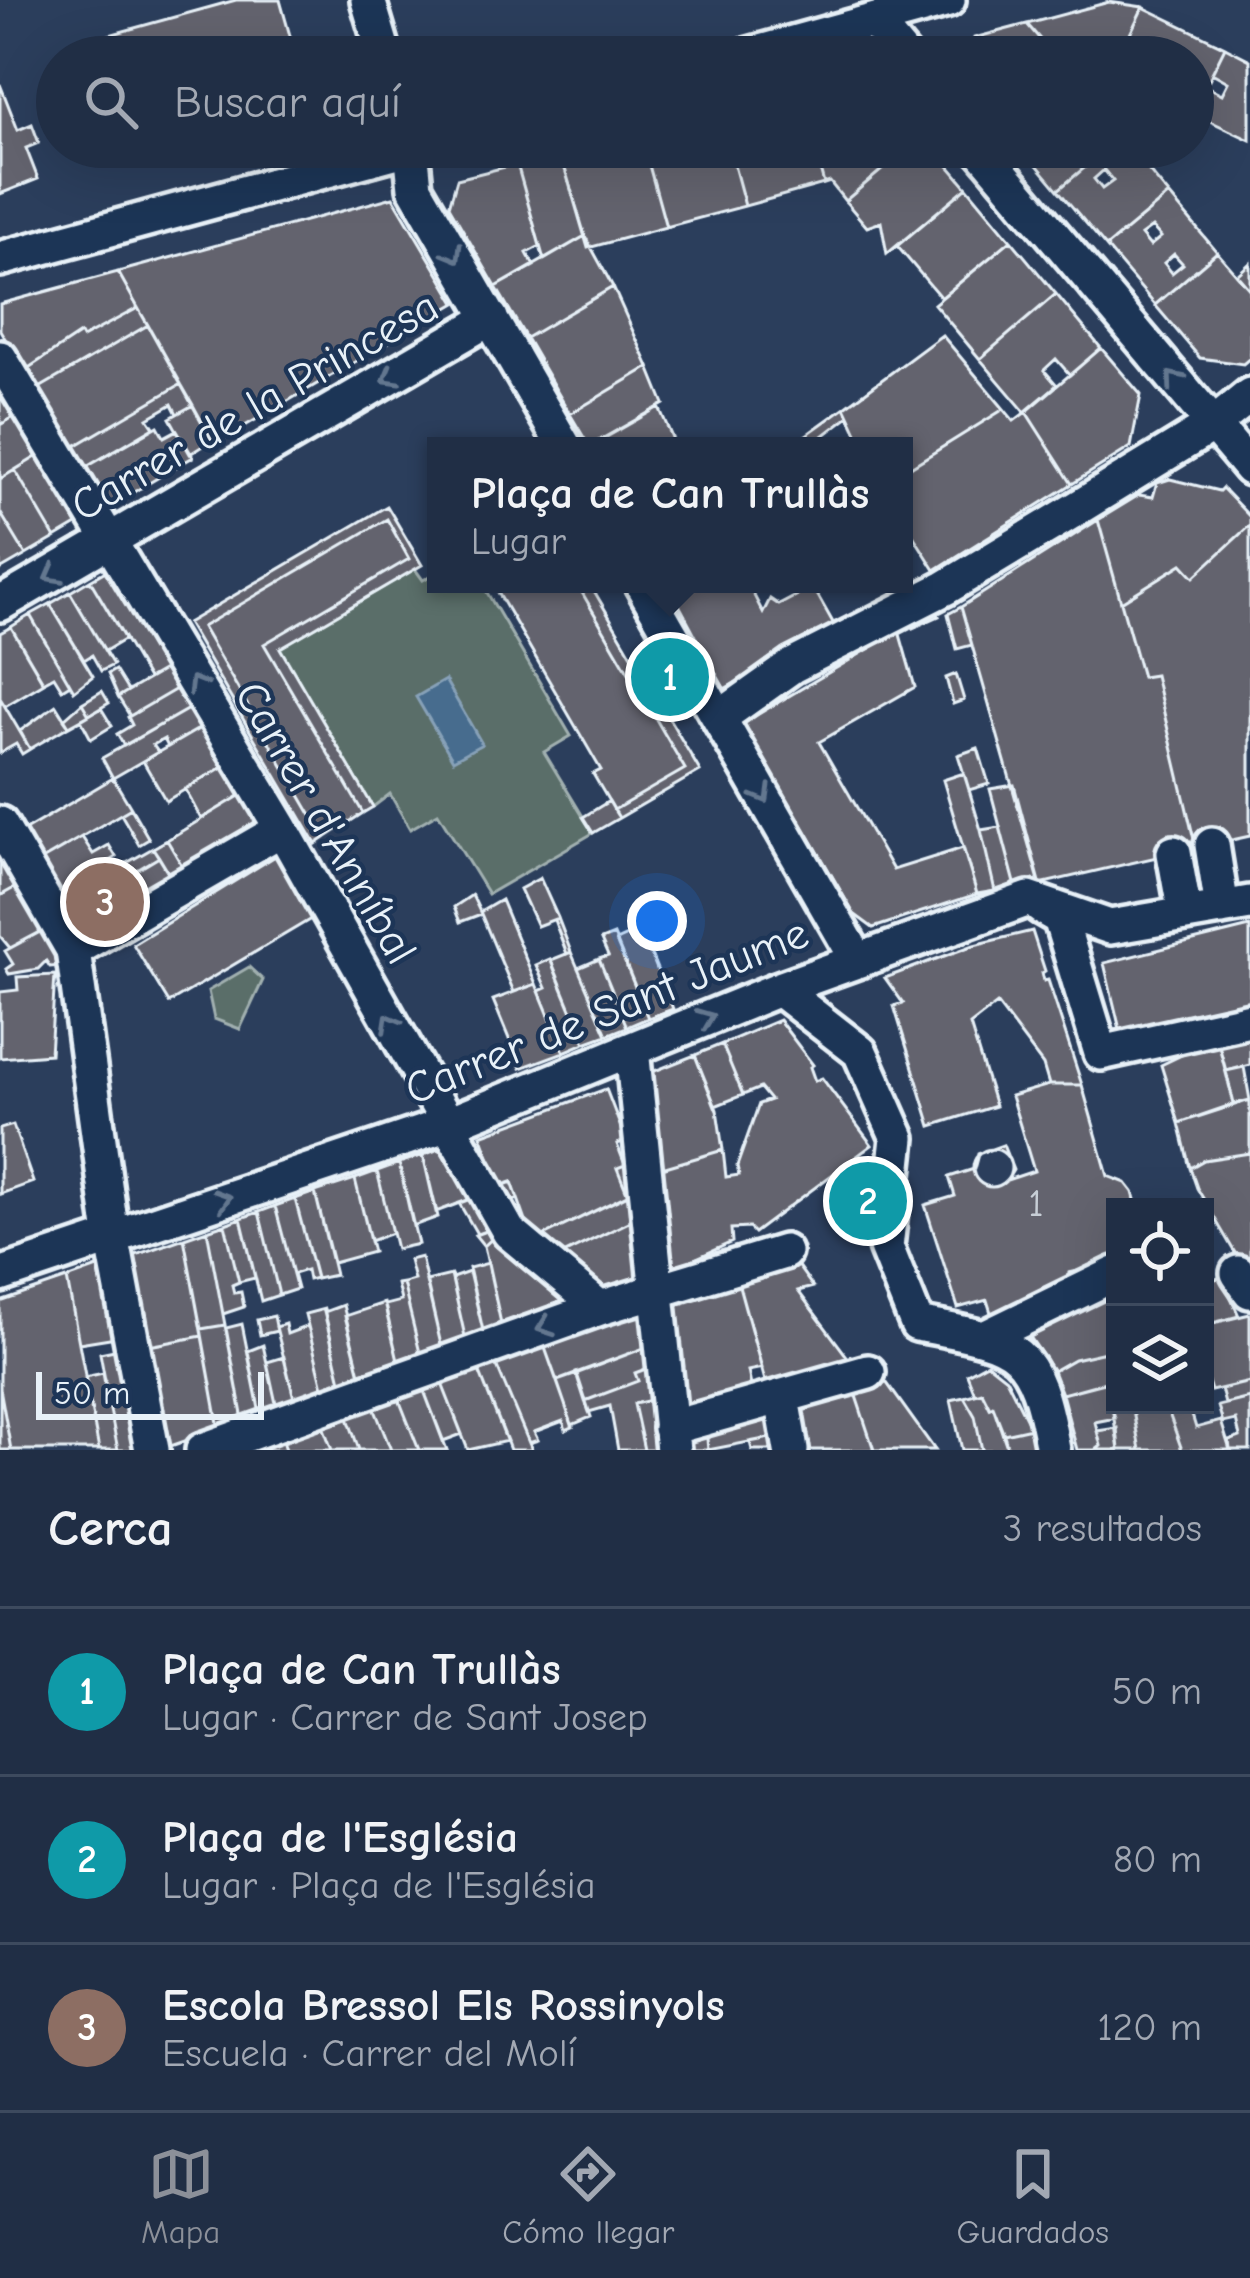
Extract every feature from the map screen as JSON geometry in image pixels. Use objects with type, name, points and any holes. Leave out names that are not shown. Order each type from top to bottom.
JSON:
[{"type":"street","points":[[368,0],[379,36]]},
{"type":"street","points":[[819,36],[948,0]]},
{"type":"street","points":[[874,21],[886,36]]},
{"type":"street","points":[[0,259],[334,168]]},
{"type":"street","points":[[414,168],[416,188],[559,437]]},
{"type":"street","points":[[998,168],[1250,468]]},
{"type":"street","name":"Carrer de la Princesa","points":[[0,604],[491,319]]},
{"type":"street","name":"Carrer d'Anníbal","points":[[0,358],[282,829],[508,1232],[600,1308]]},
{"type":"street","points":[[719,718],[792,666],[1062,530],[1250,395]]},
{"type":"street","points":[[647,593],[857,959]]},
{"type":"street","points":[[0,824],[73,950],[112,1236],[152,1450]]},
{"type":"street","points":[[73,950],[282,829]]},
{"type":"street","points":[[1028,899],[1110,927],[1236,905],[1212,845]]},
{"type":"street","points":[[1174,854],[1185,914]]},
{"type":"street","points":[[1028,899],[1060,918],[1101,1053],[1250,1020]]},
{"type":"street","name":"Carrer de Sant Jaume","points":[[0,1276],[448,1124],[778,989],[1028,899]]},
{"type":"street","points":[[778,989],[860,1052],[898,1138],[886,1246],[917,1324],[986,1337],[1019,1353],[1043,1394],[1053,1450]]},
{"type":"street","points":[[632,1049],[672,1439],[868,1372]]},
{"type":"street","points":[[202,1450],[600,1308],[784,1252]]},
{"type":"street","points":[[986,1337],[1106,1278]]},
{"type":"street","points":[[782,1398],[791,1450]]},
{"type":"green space","points":[[415,569],[423,580],[427,578],[427,593],[487,593],[571,736],[544,752],[593,833],[488,894],[438,813],[410,829],[390,794],[373,807],[280,648]]},
{"type":"green space","points":[[249,967],[263,980],[240,1029],[214,1019],[208,991]]},
{"type":"water","points":[[445,680],[482,744],[453,760],[416,697]]},
{"type":"building","points":[[236,0],[280,0],[290,36],[109,36]]},
{"type":"building","points":[[1109,2],[1143,7],[1129,36],[1037,36],[1027,24]]},
{"type":"building","points":[[1143,7],[1202,36],[1129,36]]},
{"type":"building","points":[[1027,24],[1037,36],[982,36]]},
{"type":"building","points":[[1214,42],[1225,47],[1214,69]]},
{"type":"building","points":[[1225,47],[1250,60],[1250,140],[1214,123],[1214,90],[1222,94],[1228,82],[1214,74]]},
{"type":"building","points":[[0,84],[18,130],[32,124],[36,144],[26,148],[38,179],[0,194]]},
{"type":"building","points":[[518,168],[565,168],[585,236],[544,260]]},
{"type":"building","points":[[518,168],[540,246],[527,253],[534,266],[496,287],[449,206],[457,179]]},
{"type":"building","points":[[565,168],[650,168],[666,227],[588,248]]},
{"type":"building","points":[[650,168],[735,168],[745,206],[666,227]]},
{"type":"building","points":[[735,168],[820,168],[824,184],[745,206]]},
{"type":"building","points":[[820,168],[884,168],[845,201],[830,182],[824,184]]},
{"type":"building","points":[[884,168],[951,168],[967,187],[887,254],[881,222],[867,227],[845,201]]},
{"type":"building","points":[[1040,168],[1084,168],[1058,190]]},
{"type":"building","points":[[1084,168],[1146,168],[1169,195],[1106,247],[1058,190]],"holes":[[[1104,170],[1113,181],[1102,189],[1094,179]]]},
{"type":"building","points":[[967,187],[1011,240],[941,298],[897,246]]},
{"type":"building","points":[[1169,195],[1217,252],[1155,305],[1106,247]],"holes":[[[1152,227],[1161,237],[1150,246],[1141,235]],[[1174,254],[1183,264],[1172,273],[1164,263]]]},
{"type":"building","points":[[393,197],[456,303],[214,444],[118,272]]},
{"type":"building","points":[[585,236],[613,287],[526,338],[496,287]]},
{"type":"building","points":[[1011,240],[1056,294],[980,359],[934,304]]},
{"type":"building","points":[[1217,252],[1250,290],[1250,358],[1243,364],[1200,358],[1155,305]]},
{"type":"building","points":[[1250,263],[1250,290],[1237,275]]},
{"type":"building","points":[[118,272],[138,308],[82,338],[80,334],[24,371],[0,330],[0,304]]},
{"type":"building","points":[[613,287],[649,367],[570,414],[526,338]]},
{"type":"building","points":[[1056,294],[1101,348],[1070,375],[1056,359],[1044,370],[1057,385],[1025,412],[980,359]]},
{"type":"building","points":[[138,308],[148,325],[36,390],[24,371],[80,334],[82,338]]},
{"type":"building","points":[[148,325],[181,384],[70,449],[36,390]]},
{"type":"building","points":[[942,335],[1004,409],[913,465],[913,437],[859,437],[845,407]]},
{"type":"building","points":[[1101,348],[1141,395],[1131,447],[1072,484],[1026,412]]},
{"type":"building","points":[[649,367],[664,404],[605,437],[584,437],[570,414]]},
{"type":"building","points":[[0,382],[19,414],[0,425]]},
{"type":"building","points":[[181,384],[193,405],[177,414],[172,404],[148,418],[154,427],[83,469],[70,449]]},
{"type":"building","points":[[193,405],[212,440],[190,454],[170,418]]},
{"type":"building","points":[[659,407],[672,437],[607,437]]},
{"type":"building","points":[[845,407],[849,416],[822,437],[803,437]]},
{"type":"building","points":[[1004,409],[1014,421],[1026,412],[1072,484],[935,570],[913,535],[913,465]]},
{"type":"building","points":[[19,414],[41,454],[0,479],[0,425]]},
{"type":"building","points":[[158,426],[164,437],[177,430],[193,457],[105,509],[83,469]]},
{"type":"building","points":[[41,454],[82,522],[55,538],[15,470]]},
{"type":"building","points":[[15,470],[55,538],[26,555],[0,512],[0,479]]},
{"type":"building","points":[[1170,479],[1222,488],[1250,517],[1250,525],[1194,577],[1182,564],[1121,602],[1098,520],[1139,495],[1153,497],[1157,483]]},
{"type":"building","points":[[387,506],[422,565],[280,648],[373,807],[363,813],[264,644],[409,559],[387,519],[202,627],[325,838],[316,844],[187,623]]},
{"type":"building","points":[[0,512],[26,555],[0,570]]},
{"type":"building","points":[[387,519],[409,559],[264,644],[363,813],[325,838],[202,627]]},
{"type":"building","points":[[1098,520],[1142,677],[1155,675],[1196,848],[1040,884],[961,607]]},
{"type":"building","points":[[1250,525],[1250,836],[1196,848],[1155,675],[1142,677],[1121,602],[1182,564],[1194,577]]},
{"type":"building","points":[[109,569],[167,668],[148,679],[90,580]]},
{"type":"building","points":[[90,580],[125,639],[105,651],[70,592]]},
{"type":"building","points":[[70,592],[113,665],[101,671],[92,655],[84,660],[50,604]]},
{"type":"building","points":[[498,593],[582,593],[685,769],[614,810],[593,774],[601,770]]},
{"type":"building","points":[[582,593],[595,593],[700,771],[619,818],[614,810],[685,769]]},
{"type":"building","points":[[673,593],[753,593],[763,613],[770,599],[779,605],[802,593],[816,593],[836,628],[724,689]]},
{"type":"building","points":[[50,604],[93,676],[74,691],[30,615]]},
{"type":"building","points":[[961,607],[972,645],[957,649],[948,614]]},
{"type":"building","points":[[935,608],[939,616],[913,628],[910,619]]},
{"type":"building","points":[[30,615],[70,684],[62,689],[54,676],[43,682],[11,627]]},
{"type":"building","points":[[11,627],[44,683],[5,706],[0,698],[0,633]]},
{"type":"building","points":[[899,631],[915,687],[819,742],[893,870],[963,848],[977,894],[873,928],[854,914],[743,723]]},
{"type":"building","points":[[167,668],[178,688],[130,716],[118,697]]},
{"type":"building","points":[[115,670],[128,691],[118,697],[108,674]]},
{"type":"building","points":[[956,674],[964,700],[953,704],[946,678]]},
{"type":"building","points":[[178,688],[190,708],[124,746],[117,734],[132,725],[128,717]]},
{"type":"building","points":[[102,691],[109,703],[89,715],[82,703]]},
{"type":"building","points":[[0,698],[30,749],[22,754],[16,744],[0,753]]},
{"type":"building","points":[[82,703],[89,715],[69,726],[64,719]]},
{"type":"building","points":[[56,705],[69,726],[30,749],[20,731]]},
{"type":"building","points":[[101,708],[112,726],[91,739],[81,720]]},
{"type":"building","points":[[190,708],[202,727],[168,747],[164,739],[153,745],[158,752],[113,778],[102,758]]},
{"type":"building","points":[[202,727],[224,766],[166,801],[143,761]]},
{"type":"building","points":[[978,748],[989,784],[969,790],[958,755]]},
{"type":"building","points":[[224,766],[241,795],[201,819],[185,789]]},
{"type":"building","points":[[964,773],[995,891],[977,894],[943,780]]},
{"type":"building","points":[[113,778],[131,808],[42,860],[25,830]]},
{"type":"building","points":[[1014,785],[1040,882],[1016,887],[990,789]]},
{"type":"building","points":[[241,795],[259,826],[184,869],[167,840]]},
{"type":"building","points":[[609,801],[619,818],[593,833],[583,817]]},
{"type":"building","points":[[131,808],[149,839],[139,845],[121,814]]},
{"type":"building","points":[[1000,827],[1016,887],[995,891],[981,830]]},
{"type":"building","points":[[82,837],[93,854],[109,845],[116,857],[60,890],[42,860]]},
{"type":"building","points":[[167,840],[184,869],[171,877],[153,848]]},
{"type":"building","points":[[153,848],[159,857],[129,875],[123,865]]},
{"type":"building","points":[[277,855],[316,916],[169,1003],[133,944]]},
{"type":"building","points":[[159,857],[171,877],[82,929],[71,909]]},
{"type":"building","points":[[0,859],[16,887],[0,896]]},
{"type":"building","points":[[111,860],[122,879],[71,909],[60,890]]},
{"type":"building","points":[[540,878],[558,918],[537,926],[520,889]]},
{"type":"building","points":[[16,887],[42,931],[10,948],[0,936],[0,896]]},
{"type":"building","points":[[472,895],[480,912],[501,900],[536,984],[514,992],[481,914],[460,922],[454,907]]},
{"type":"building","points":[[636,917],[673,1009],[648,1018],[616,941],[631,934],[626,922]]},
{"type":"building","points":[[558,918],[571,952],[567,954],[554,920]]},
{"type":"building","points":[[1250,927],[1250,1013],[1123,1042],[1104,963]]},
{"type":"building","points":[[42,931],[63,966],[50,967],[46,961],[38,969],[9,974],[6,969],[13,964],[5,951]]},
{"type":"building","points":[[1032,931],[1044,981],[1048,980],[1082,1085],[1049,1085],[1043,1065],[997,1004],[970,1025],[995,1106],[931,1126],[894,1006],[903,1003],[885,978],[974,945]]},
{"type":"building","points":[[614,935],[648,1018],[627,1027],[599,959],[608,956],[601,940]]},
{"type":"building","points":[[571,952],[607,1035],[585,1043],[551,960]]},
{"type":"building","points":[[550,959],[585,1043],[564,1052],[539,991],[546,988],[536,965]]},
{"type":"building","points":[[599,959],[627,1027],[607,1035],[578,968]]},
{"type":"building","points":[[55,975],[50,1054],[0,1058],[0,992],[18,990],[17,977]]},
{"type":"building","points":[[536,984],[564,1052],[521,1068],[493,1000]]},
{"type":"building","points":[[779,1020],[813,1065],[815,1081],[822,1078],[872,1145],[754,1233],[749,1228],[731,1229],[732,1242],[672,1269],[662,1168],[723,1150],[726,1177],[739,1175],[737,1166],[759,1104],[770,1100],[760,1088],[743,1095],[722,1044]]},
{"type":"building","points":[[1250,1030],[1250,1065],[1226,1071],[1217,1038]]},
{"type":"building","points":[[1217,1038],[1234,1104],[1179,1123],[1161,1065]]},
{"type":"building","points":[[722,1044],[743,1095],[715,1106],[695,1055]]},
{"type":"building","points":[[695,1055],[717,1110],[723,1150],[662,1168],[652,1072]]},
{"type":"building","points":[[1244,1067],[1250,1100],[1234,1104],[1226,1071]]},
{"type":"building","points":[[1049,1085],[1082,1085],[1108,1176],[1126,1183],[1135,1198],[1106,1198],[1106,1265],[1069,1273],[1069,1279],[993,1319],[987,1300],[958,1308],[925,1205],[955,1196],[949,1177],[974,1169],[978,1154],[1003,1145],[1013,1170],[1007,1180],[1034,1171],[1011,1096]]},
{"type":"building","points":[[606,1089],[626,1141],[617,1144],[625,1165],[617,1168],[628,1195],[533,1241],[512,1182],[500,1186],[481,1135]]},
{"type":"building","points":[[1250,1100],[1250,1153],[1204,1160],[1190,1168],[1179,1123]]},
{"type":"building","points":[[13,1125],[33,1182],[0,1194],[0,1129]]},
{"type":"building","points":[[447,1146],[476,1197],[436,1212],[423,1155]]},
{"type":"building","points":[[992,1149],[1005,1155],[1011,1168],[1005,1181],[992,1187],[979,1181],[973,1168],[979,1155]]},
{"type":"building","points":[[1250,1153],[1250,1266],[1245,1270],[1214,1217],[1214,1198],[1203,1198],[1197,1188],[1190,1168],[1204,1160]]},
{"type":"building","points":[[423,1155],[438,1217],[413,1226],[399,1163]]},
{"type":"building","points":[[399,1163],[418,1244],[396,1249],[377,1171]]},
{"type":"building","points":[[625,1165],[635,1191],[628,1195],[617,1168]]},
{"type":"building","points":[[377,1171],[392,1233],[370,1241],[355,1179]]},
{"type":"building","points":[[355,1179],[373,1252],[333,1263],[315,1192]]},
{"type":"building","points":[[512,1182],[518,1199],[507,1203],[501,1186]]},
{"type":"building","points":[[635,1191],[637,1218],[555,1258],[533,1241]]},
{"type":"building","points":[[315,1192],[335,1275],[316,1279],[295,1199]]},
{"type":"building","points":[[476,1197],[494,1228],[477,1234],[459,1203]]},
{"type":"building","points":[[295,1199],[316,1278],[308,1280],[306,1270],[293,1274],[275,1206]]},
{"type":"building","points":[[275,1206],[297,1289],[279,1295],[259,1212]]},
{"type":"building","points":[[259,1212],[279,1295],[261,1301],[241,1218]]},
{"type":"building","points":[[241,1218],[255,1278],[239,1282],[225,1224]]},
{"type":"building","points":[[637,1218],[641,1280],[601,1294],[555,1258]]},
{"type":"building","points":[[225,1224],[239,1282],[232,1285],[234,1293],[241,1292],[244,1307],[223,1314],[207,1230]]},
{"type":"building","points":[[494,1228],[497,1234],[484,1246],[475,1235]]},
{"type":"building","points":[[207,1230],[225,1325],[201,1329],[184,1238]]},
{"type":"building","points":[[497,1234],[566,1293],[564,1307],[502,1328],[484,1246]]},
{"type":"building","points":[[184,1238],[202,1336],[149,1346],[133,1256]]},
{"type":"building","points":[[421,1257],[442,1349],[421,1357],[403,1283],[414,1280],[409,1260]]},
{"type":"building","points":[[488,1263],[502,1328],[484,1335],[469,1268]]},
{"type":"building","points":[[797,1265],[813,1287],[798,1291],[855,1367],[768,1392],[738,1282]]},
{"type":"building","points":[[103,1266],[116,1337],[79,1343],[67,1279]]},
{"type":"building","points":[[469,1272],[484,1335],[466,1341],[452,1278]]},
{"type":"building","points":[[451,1275],[466,1341],[442,1349],[426,1281]]},
{"type":"building","points":[[1222,1277],[1239,1316],[1214,1323],[1214,1279]]},
{"type":"building","points":[[67,1279],[99,1450],[11,1450],[0,1388],[0,1302]]},
{"type":"building","points":[[738,1282],[762,1368],[748,1371],[753,1396],[688,1414],[676,1299]]},
{"type":"building","points":[[403,1283],[421,1357],[399,1365],[385,1305],[401,1301],[397,1284]]},
{"type":"building","points":[[1106,1288],[1106,1352],[1074,1359],[1053,1371],[1028,1334]]},
{"type":"building","points":[[384,1303],[399,1365],[361,1378],[345,1316]]},
{"type":"building","points":[[343,1305],[361,1378],[342,1385],[324,1312]]},
{"type":"building","points":[[324,1309],[342,1385],[324,1391],[305,1314]]},
{"type":"building","points":[[643,1310],[647,1347],[557,1381],[544,1345]]},
{"type":"building","points":[[1250,1314],[1250,1382],[1214,1390],[1214,1323]]},
{"type":"building","points":[[274,1316],[277,1331],[260,1335],[257,1320]]},
{"type":"building","points":[[242,1324],[260,1414],[243,1420],[226,1328]]},
{"type":"building","points":[[285,1324],[287,1334],[308,1326],[324,1391],[295,1402],[276,1327]]},
{"type":"building","points":[[225,1325],[243,1420],[219,1429],[201,1329]]},
{"type":"building","points":[[202,1336],[219,1429],[168,1447],[149,1346]]},
{"type":"building","points":[[263,1345],[277,1408],[260,1414],[248,1351]]},
{"type":"building","points":[[544,1345],[573,1427],[566,1430],[563,1421],[534,1432],[538,1440],[529,1443],[495,1362]]},
{"type":"building","points":[[647,1347],[651,1367],[635,1373],[638,1381],[585,1401],[576,1373]]},
{"type":"building","points":[[119,1349],[126,1387],[107,1391],[100,1353]]},
{"type":"building","points":[[1106,1352],[1106,1382],[1062,1394],[1053,1371],[1074,1359]]},
{"type":"building","points":[[284,1357],[295,1402],[277,1408],[267,1362]]},
{"type":"building","points":[[495,1362],[532,1450],[510,1450],[478,1368]]},
{"type":"building","points":[[987,1363],[1006,1378],[1031,1428],[1004,1434],[993,1406],[982,1392],[975,1394],[967,1374]]},
{"type":"building","points":[[651,1367],[656,1399],[634,1404],[644,1450],[618,1450],[610,1406],[589,1412],[585,1401],[638,1381],[635,1373]]},
{"type":"building","points":[[478,1368],[507,1441],[468,1450],[441,1381]]},
{"type":"building","points":[[103,1373],[118,1450],[99,1450],[85,1377]]},
{"type":"building","points":[[577,1374],[591,1417],[572,1425],[557,1381]]},
{"type":"building","points":[[884,1379],[935,1450],[874,1450],[853,1387]]},
{"type":"building","points":[[441,1381],[462,1434],[443,1441],[423,1388]]},
{"type":"building","points":[[1105,1382],[1106,1414],[1115,1418],[1095,1422],[1101,1446],[1096,1450],[1077,1450],[1062,1394]]},
{"type":"building","points":[[1250,1382],[1250,1398],[1225,1404],[1221,1389]]},
{"type":"building","points":[[853,1387],[874,1450],[800,1450],[792,1403]]},
{"type":"building","points":[[0,1388],[11,1450],[0,1450]]},
{"type":"building","points":[[423,1388],[447,1450],[419,1450],[398,1397]]},
{"type":"building","points":[[982,1392],[993,1406],[1008,1450],[982,1450],[975,1416],[964,1397]]},
{"type":"building","points":[[127,1393],[138,1450],[118,1450],[108,1400]]},
{"type":"building","points":[[398,1397],[419,1450],[391,1450],[373,1405]]},
{"type":"building","points":[[964,1397],[975,1416],[982,1450],[962,1450],[951,1400]]},
{"type":"building","points":[[1250,1398],[1250,1450],[1230,1450],[1229,1441],[1240,1437],[1236,1420],[1223,1423],[1218,1406]]},
{"type":"building","points":[[656,1399],[666,1450],[644,1450],[634,1404]]},
{"type":"building","points":[[373,1405],[391,1450],[359,1450],[347,1415]]},
{"type":"building","points":[[775,1410],[780,1436],[708,1450],[706,1428]]},
{"type":"building","points":[[1113,1414],[1134,1414],[1140,1450],[1119,1450]]},
{"type":"building","points":[[1134,1414],[1169,1414],[1182,1450],[1140,1450]]},
{"type":"building","points":[[1169,1414],[1196,1414],[1192,1415],[1196,1428],[1221,1421],[1230,1450],[1182,1450]]},
{"type":"building","points":[[347,1415],[359,1450],[332,1450],[322,1423]]},
{"type":"building","points":[[322,1423],[332,1450],[286,1450],[282,1437]]},
{"type":"building","points":[[706,1428],[708,1450],[689,1450],[689,1431]]},
{"type":"building","points":[[1031,1428],[1037,1450],[1008,1450],[1004,1434]]},
{"type":"building","points":[[1117,1428],[1119,1450],[1096,1450],[1101,1446],[1097,1431]]},
{"type":"building","points":[[780,1436],[783,1450],[752,1450],[750,1442]]},
{"type":"building","points":[[282,1437],[286,1450],[259,1450],[258,1446]]},
{"type":"place","name":"Plaça de Can Trullàs","points":[[670,677]]},
{"type":"place","name":"Escola Bressol Els Rossinyols","points":[[105,902]]},
{"type":"place","name":"Plaça de l'Església","points":[[868,1201]]}]
